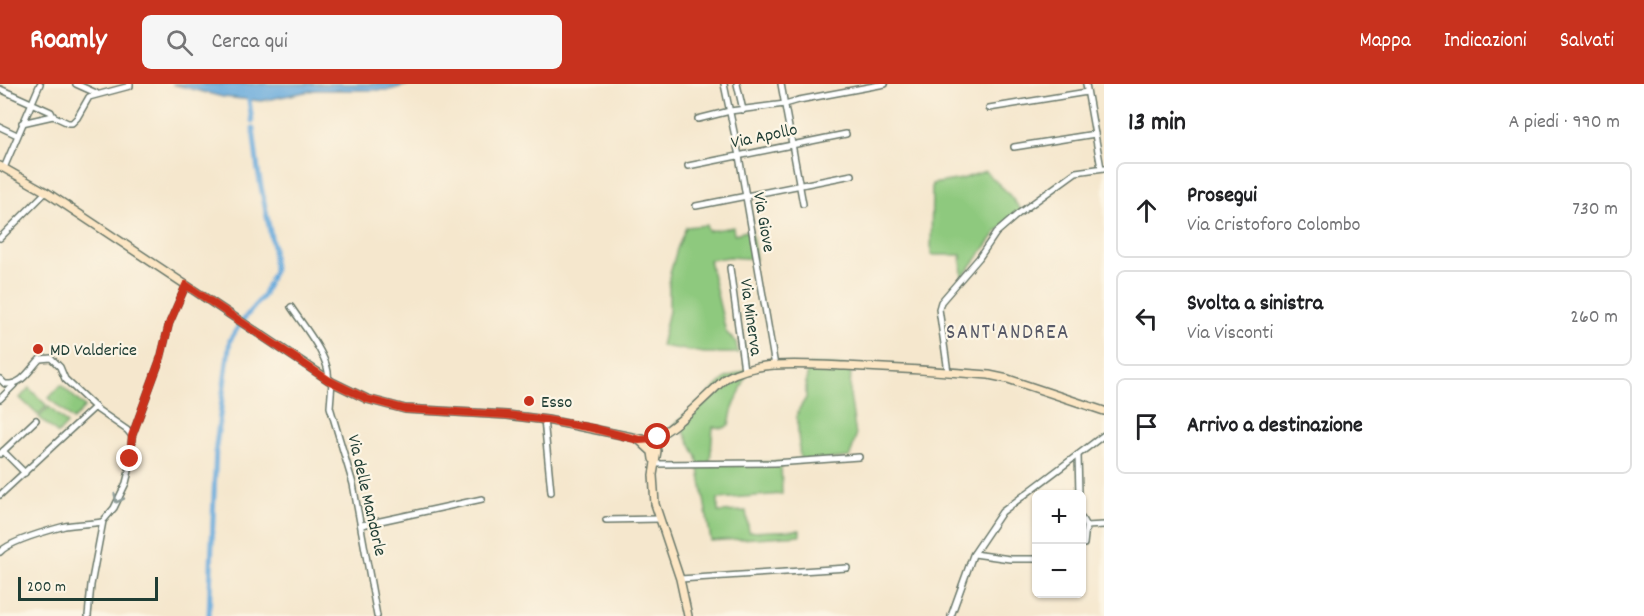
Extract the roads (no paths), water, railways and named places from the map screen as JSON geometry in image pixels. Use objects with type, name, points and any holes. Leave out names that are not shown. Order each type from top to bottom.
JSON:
[{"type":"main road","points":[[2,167],[46,192],[330,381],[355,395],[405,409],[544,419],[639,440],[654,439],[669,429],[726,378],[744,370],[806,365],[988,375],[1008,379],[1104,411]]},
{"type":"main road","points":[[654,452],[669,429]]},
{"type":"main road","points":[[654,439],[653,489],[659,519],[680,579],[688,616]]},
{"type":"main road","points":[[639,440],[654,452]]},
{"type":"street","points":[[2,167],[40,84]]},
{"type":"street","points":[[76,84],[96,93]]},
{"type":"street","name":"Via Giove","points":[[724,84],[739,156],[775,366]]},
{"type":"street","points":[[737,84],[743,110]]},
{"type":"street","points":[[781,84],[803,204]]},
{"type":"street","points":[[698,119],[730,111],[785,104],[799,99],[885,84]]},
{"type":"street","points":[[948,372],[939,309],[941,302],[979,258],[996,233],[1018,214],[1076,172],[1102,168],[1086,84]]},
{"type":"street","points":[[0,89],[72,123],[88,97],[130,85]]},
{"type":"street","points":[[989,108],[1087,92]]},
{"type":"street","points":[[22,123],[54,116]]},
{"type":"street","points":[[0,127],[17,135]]},
{"type":"street","name":"Via Apollo","points":[[688,166],[846,134]]},
{"type":"street","points":[[1014,147],[1095,134]]},
{"type":"street","points":[[696,206],[852,175]]},
{"type":"street","points":[[0,238],[46,192]]},
{"type":"street","name":"Via Minerva","points":[[730,268],[744,370]]},
{"type":"street","points":[[88,616],[102,522],[114,508],[126,483],[132,436],[161,357],[169,324],[186,285]]},
{"type":"street","name":"Via delle Mandorle","points":[[291,307],[324,358],[330,372],[330,406],[352,480],[377,616]]},
{"type":"street","points":[[0,399],[22,380],[40,359],[51,358],[60,367],[65,379],[95,407],[132,436]]},
{"type":"street","points":[[0,379],[5,384],[14,385]]},
{"type":"street","points":[[0,495],[95,407]]},
{"type":"street","points":[[544,419],[551,492]]},
{"type":"street","points":[[25,473],[2,453],[36,420]]},
{"type":"street","points":[[951,616],[974,554],[1002,512],[1104,435]]},
{"type":"street","points":[[1078,455],[1079,490]]},
{"type":"street","points":[[654,463],[781,462],[859,457]]},
{"type":"street","points":[[362,525],[482,499]]},
{"type":"street","points":[[606,520],[659,519]]},
{"type":"street","points":[[0,552],[17,543],[66,526],[102,522]]},
{"type":"street","points":[[1086,526],[1104,525]]},
{"type":"street","points":[[974,554],[1010,559],[1032,559]]},
{"type":"street","points":[[680,579],[847,567]]},
{"type":"water","points":[[172,84],[411,84],[390,90],[315,90],[261,101],[223,97]]},
{"type":"waterway","points":[[249,100],[252,121]]},
{"type":"waterway","points":[[253,128],[258,171],[273,247],[274,271],[270,279]]},
{"type":"waterway","points":[[243,320],[263,296],[268,284]]},
{"type":"waterway","points":[[209,616],[216,446],[230,340],[240,324]]},
{"type":"place","name":"MD Valderice","points":[[38,349]]},
{"type":"place","name":"Esso","points":[[529,401]]},
{"type":"district","name":"SANT'ANDREA","points":[[1008,331]]}]
